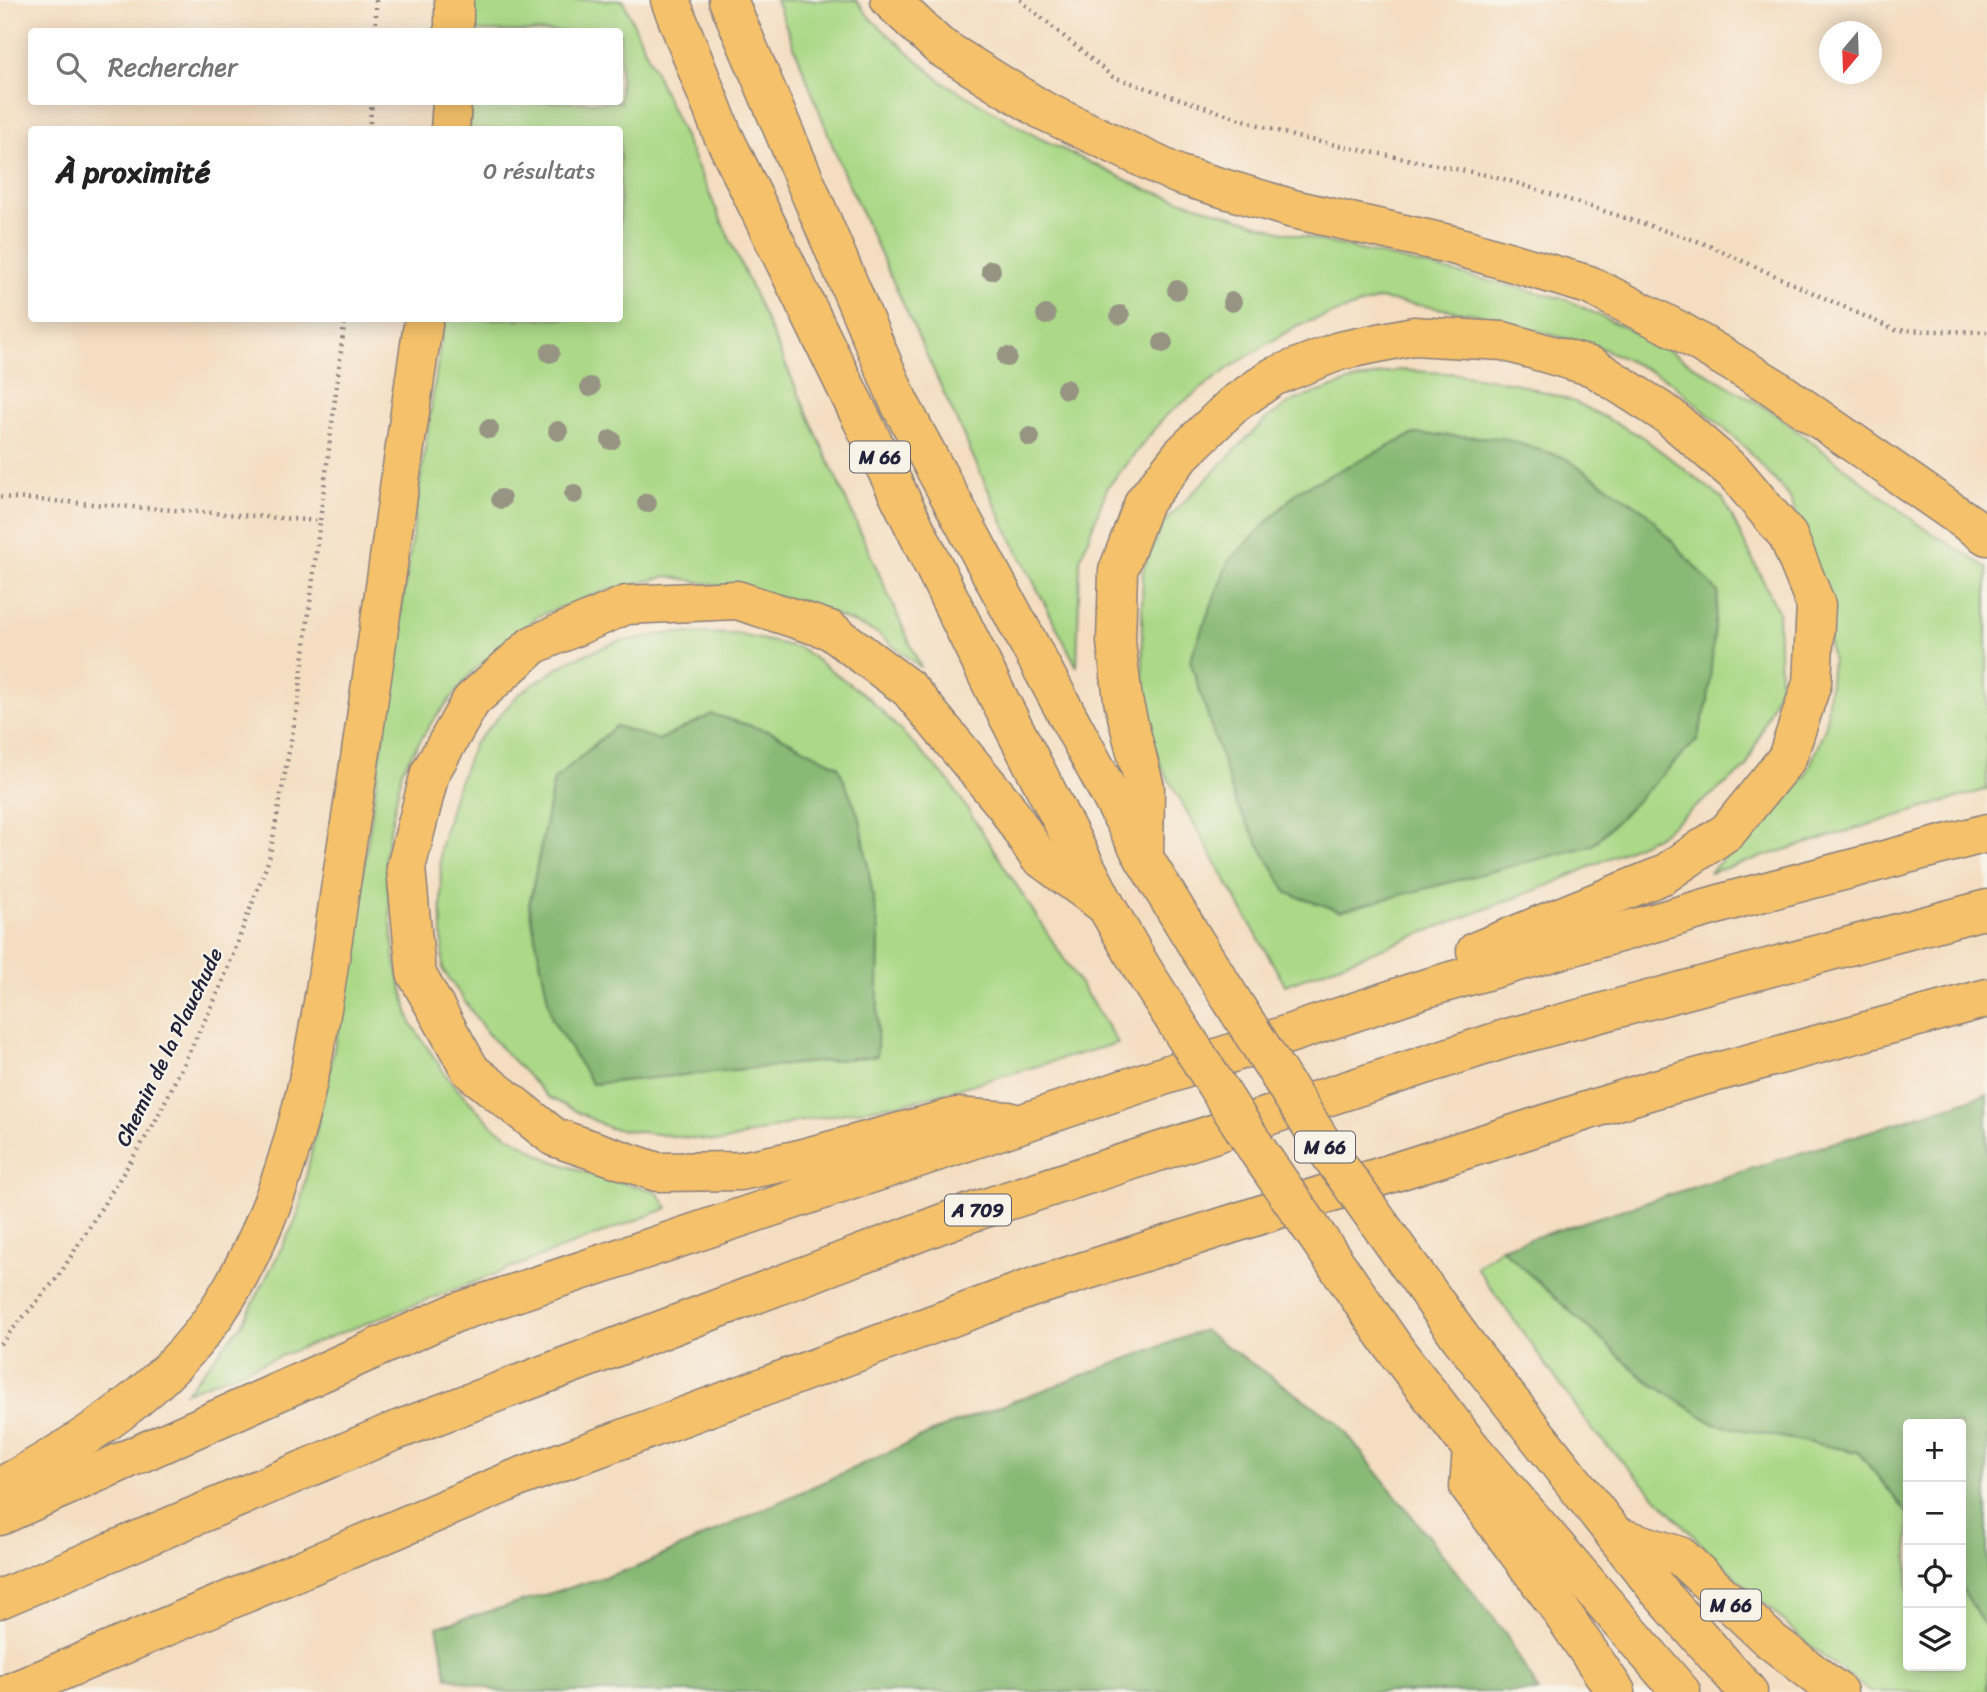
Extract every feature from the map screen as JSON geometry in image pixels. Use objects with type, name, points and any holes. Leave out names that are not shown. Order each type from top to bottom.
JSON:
[{"type":"highway","points":[[454,0],[454,28]]},
{"type":"highway","name":"M 66","points":[[670,0],[722,134],[990,681],[1106,906],[1143,970],[1260,1154],[1397,1352],[1472,1449],[1681,1692]]},
{"type":"highway","name":"M 66","points":[[728,0],[899,402],[1144,858],[1322,1143],[1460,1336],[1658,1590],[1748,1692]]},
{"type":"highway","points":[[890,0],[939,47],[1042,110],[1178,174],[1293,209],[1452,245],[1589,285],[1680,331],[1772,386],[1987,536]]},
{"type":"highway","points":[[450,126],[452,105]]},
{"type":"highway","points":[[0,1488],[118,1413],[171,1370],[215,1315],[243,1270],[268,1217],[288,1160],[309,1080],[367,719],[423,322]]},
{"type":"highway","points":[[1144,858],[1145,789],[1123,700],[1116,642],[1118,571],[1144,502],[1182,454],[1234,404],[1273,377],[1339,351],[1413,336],[1503,341],[1593,367],[1679,424],[1736,474],[1788,536],[1816,605],[1812,683],[1787,758],[1728,831],[1662,875],[1473,952],[1420,990]]},
{"type":"highway","points":[[1022,1122],[956,1117],[795,1160],[741,1171],[657,1172],[554,1137],[471,1071],[416,973],[406,868],[430,773],[471,701],[533,645],[626,605],[737,600],[830,630],[909,689],[1005,805],[1038,856],[1106,906]]},
{"type":"highway","points":[[0,1516],[455,1313],[1420,990],[1737,899],[1987,833]]},
{"type":"highway","name":"A 709","points":[[0,1599],[390,1433],[967,1214],[1511,1037],[1987,909]]},
{"type":"highway","points":[[12,1692],[520,1477],[1028,1289],[1652,1090],[1987,998]]},
{"type":"highway","points":[[1472,1449],[1469,1487],[1554,1601],[1616,1692]]},
{"type":"highway","name":"M 66","points":[[1616,1536],[1680,1556],[1770,1640],[1838,1692]]},
{"type":"path","points":[[376,0],[376,28]]},
{"type":"path","points":[[1020,0],[1113,77],[1296,137],[1514,182],[1703,243],[1895,330],[1987,332]]},
{"type":"path","points":[[369,126],[372,105]]},
{"type":"path","name":"Chemin de la Plauchude","points":[[0,1344],[58,1277],[154,1124],[219,991],[269,859],[298,703],[345,322]]},
{"type":"path","points":[[0,498],[320,520]]},
{"type":"green space","points":[[466,0],[623,0],[921,668],[877,633],[805,602],[668,576],[602,592],[538,616],[473,671],[431,723],[402,770],[385,855],[395,962],[411,1023],[450,1081],[493,1126],[548,1159],[598,1177],[656,1191],[668,1208],[186,1392],[243,1323],[297,1218],[344,1003],[444,322],[623,322],[623,126],[470,126],[469,105],[623,105],[623,28],[467,28]]},
{"type":"green space","points":[[776,0],[856,0],[871,19],[941,81],[1039,138],[1145,189],[1280,231],[1565,299],[1650,340],[1774,413],[1918,524],[1987,568],[1987,789],[1709,873],[1806,776],[1826,725],[1832,660],[1809,546],[1789,496],[1746,448],[1669,380],[1604,349],[1476,314],[1379,299],[1298,325],[1229,368],[1165,416],[1107,488],[1080,560],[1077,667],[1002,520],[843,172]]},
{"type":"green space","points":[[1399,370],[1459,374],[1519,384],[1575,402],[1641,436],[1723,499],[1778,611],[1780,685],[1746,768],[1658,836],[1552,884],[1285,985],[1161,766],[1153,742],[1143,679],[1143,569],[1164,522],[1266,419],[1293,401],[1348,382]],"holes":[[[1697,740],[1665,770],[1236,804]]]},
{"type":"green space","points":[[1414,434],[1502,438],[1565,458],[1645,511],[1718,592],[1708,701],[1697,740],[1593,845],[1340,911],[1287,893],[1236,804],[1190,660],[1228,562],[1299,490]]},
{"type":"green space","points":[[673,633],[737,634],[800,648],[869,698],[950,782],[1118,1043],[914,1101],[795,1122],[722,1142],[609,1128],[548,1097],[487,1033],[443,970],[440,849],[454,795],[474,744],[519,694],[569,661],[616,642]],"holes":[[[616,726],[860,819],[879,932],[876,1056],[592,1084],[552,1019],[529,906],[554,780]]]},
{"type":"green space","points":[[712,714],[774,733],[838,766],[860,819],[879,932],[877,1056],[592,1084],[552,1019],[529,906],[554,780],[616,726],[659,740]]},
{"type":"green space","points":[[1987,1094],[1987,1629],[1966,1595],[1966,1419],[1903,1419],[1903,1508],[1858,1452],[1714,1424],[1642,1377],[1501,1248]]},
{"type":"green space","points":[[1501,1248],[1642,1377],[1714,1424],[1858,1452],[1903,1508],[1903,1671],[1966,1671],[1966,1595],[1987,1629],[1987,1692],[1870,1692],[1808,1644],[1704,1547],[1594,1432],[1476,1267]]},
{"type":"green space","points":[[1203,1330],[1337,1422],[1506,1634],[1538,1692],[501,1692],[447,1677],[437,1627],[635,1568],[937,1430]]}]
